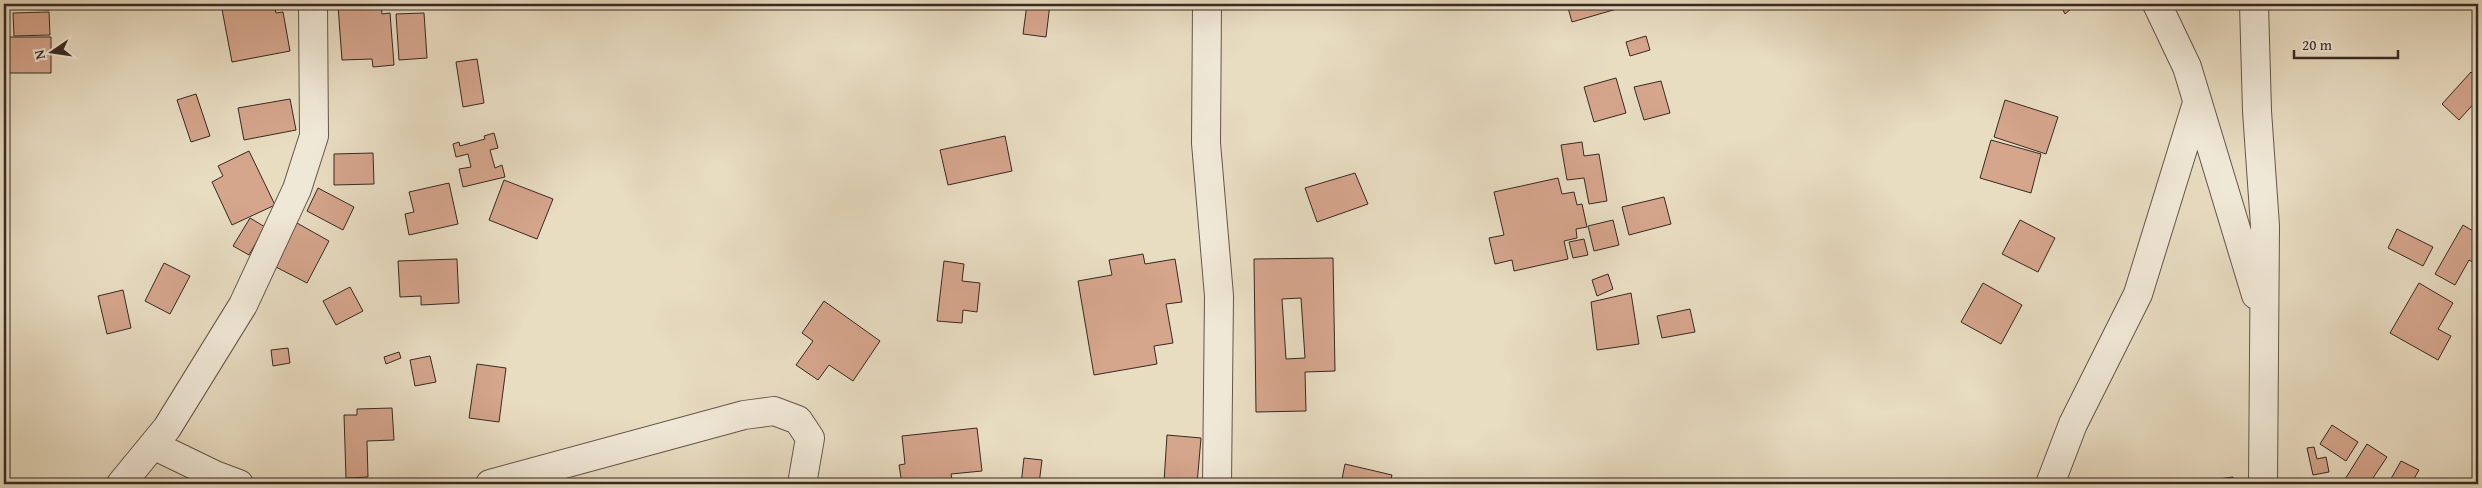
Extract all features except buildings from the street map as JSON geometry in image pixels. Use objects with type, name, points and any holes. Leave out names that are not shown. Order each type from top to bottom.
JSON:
[{"type":"street","points":[[121,484],[167,428],[243,305],[297,189],[314,136],[313,4]]},
{"type":"street","points":[[1207,4],[1206,143],[1219,296],[1217,484]]},
{"type":"street","points":[[2157,4],[2181,54],[2264,322]]},
{"type":"street","points":[[2254,4],[2256,111],[2265,226],[2262,484]]},
{"type":"street","points":[[2050,484],[2073,424],[2138,294],[2197,103]]},
{"type":"street","points":[[490,484],[744,415],[774,411],[798,420],[810,438],[802,484]]},
{"type":"street","points":[[153,444],[215,475],[239,484]]}]
